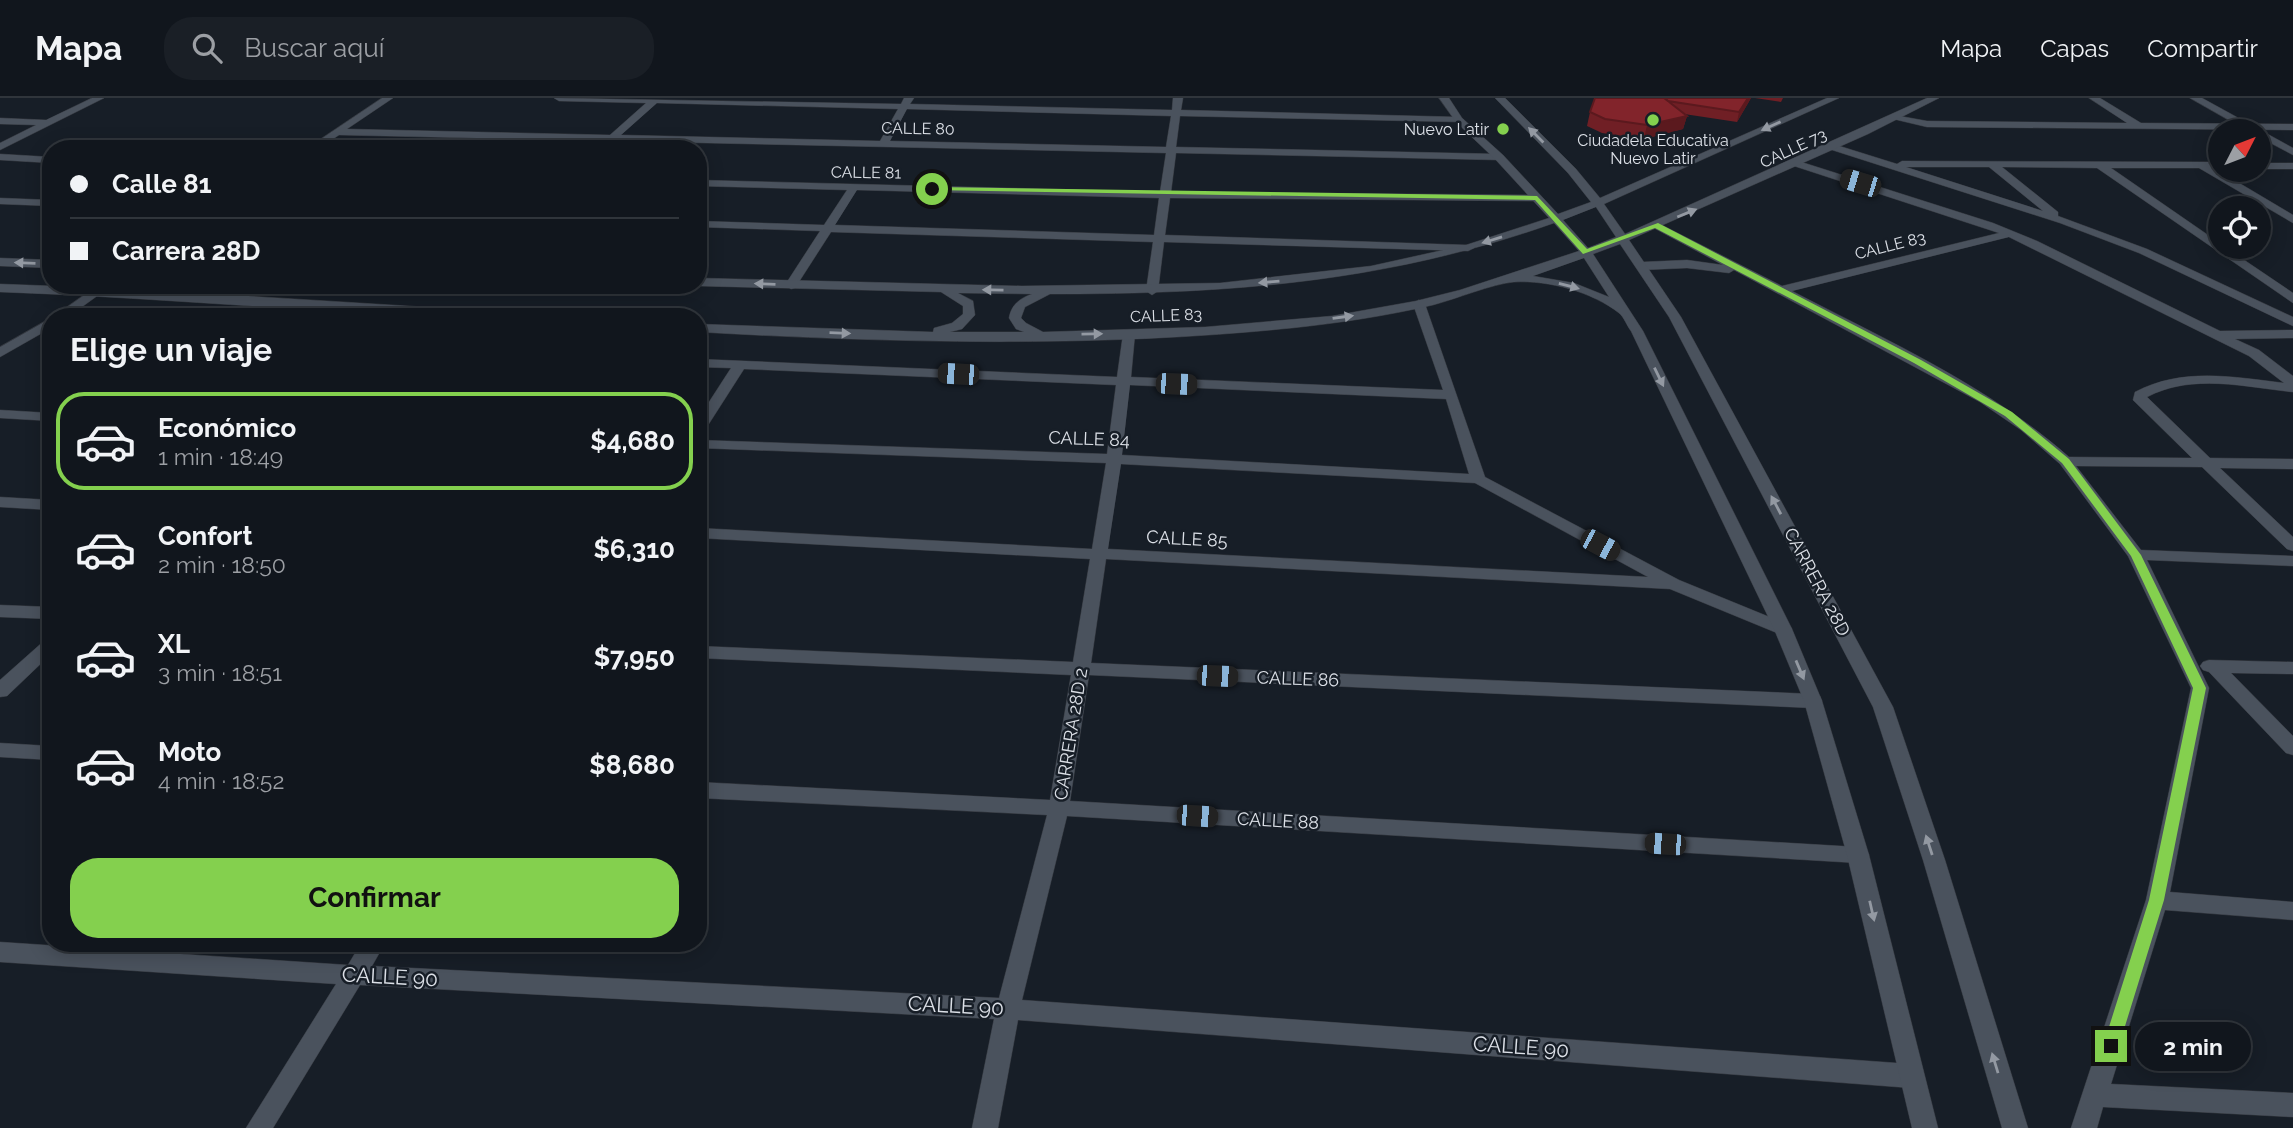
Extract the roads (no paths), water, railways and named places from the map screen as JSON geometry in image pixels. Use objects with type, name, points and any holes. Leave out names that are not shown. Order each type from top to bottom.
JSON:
[{"type":"street","points":[[0,147],[99,98]]},
{"type":"street","points":[[325,140],[388,98]]},
{"type":"street","points":[[559,98],[906,102],[1176,113],[1459,120]]},
{"type":"street","points":[[1152,290],[1178,98]]},
{"type":"street","points":[[1444,98],[1459,120],[1499,157],[1586,253],[1626,317]]},
{"type":"street","name":"CARRERA 28D","points":[[1500,98],[1572,171],[1599,204],[1642,266],[1683,332],[1883,707],[1934,860],[2015,1128]]},
{"type":"street","name":"CALLE 73","points":[[1599,204],[1834,98]]},
{"type":"street","points":[[2094,98],[2139,126]]},
{"type":"street","points":[[2195,98],[2233,119]]},
{"type":"street","points":[[610,140],[656,99]]},
{"type":"street","name":"CALLE 73","points":[[1623,238],[1833,147],[1931,99]]},
{"type":"street","points":[[884,143],[906,102]]},
{"type":"street","points":[[1894,118],[1927,124],[2208,129]]},
{"type":"street","points":[[0,121],[49,123]]},
{"type":"street","points":[[2272,129],[2293,127]]},
{"type":"street","name":"CALLE 80","points":[[337,132],[1499,157]]},
{"type":"street","points":[[2272,141],[2293,152]]},
{"type":"street","points":[[1833,147],[2064,221],[2143,251],[2290,319]]},
{"type":"street","points":[[0,157],[42,159]]},
{"type":"street","points":[[1795,163],[1989,225],[2217,335],[2264,360],[2293,385]]},
{"type":"street","points":[[1884,163],[2208,165]]},
{"type":"street","points":[[1991,164],[2064,221]]},
{"type":"street","points":[[2100,165],[2293,299]]},
{"type":"street","points":[[2202,165],[2293,220]]},
{"type":"street","points":[[2272,166],[2293,166]]},
{"type":"street","name":"CALLE 81","points":[[707,183],[1165,195],[1537,198]]},
{"type":"street","points":[[1860,183],[1910,183],[1970,191]]},
{"type":"street","points":[[791,285],[854,187]]},
{"type":"street","points":[[0,201],[42,203]]},
{"type":"street","name":"CALLE 83","points":[[707,282],[939,289],[1152,290],[1325,276],[1365,271],[1468,248],[1599,204]]},
{"type":"street","points":[[1989,225],[2006,217],[2032,211]]},
{"type":"street","points":[[707,223],[1468,248]]},
{"type":"street","points":[[1656,225],[1985,399],[2026,427],[2065,461],[2136,555],[2191,666],[2200,688],[2157,900],[2084,1128]]},
{"type":"street","name":"CALLE 83","points":[[1780,290],[2009,234]]},
{"type":"street","name":"CALLE 83","points":[[707,328],[912,335],[1052,335],[1129,334],[1288,324],[1419,304],[1586,253],[1623,238]]},
{"type":"street","points":[[0,262],[42,264]]},
{"type":"street","points":[[1642,266],[1704,265],[1746,272]]},
{"type":"street","points":[[1503,279],[1546,281],[1586,290],[1617,307],[1637,331],[1783,629],[1813,701],[1858,855],[1924,1128]]},
{"type":"street","points":[[0,288],[42,289]]},
{"type":"street","points":[[912,335],[936,333],[957,326],[970,315],[969,303],[957,295],[939,289]]},
{"type":"street","points":[[1052,335],[1021,326],[1015,318],[1016,310],[1037,296],[1072,290]]},
{"type":"street","points":[[72,308],[94,294]]},
{"type":"street","points":[[139,294],[333,308]]},
{"type":"street","points":[[1419,304],[1452,395],[1478,479],[1673,584],[1783,629]]},
{"type":"street","points":[[0,353],[42,327]]},
{"type":"street","name":"CARRERA 28D 2","points":[[985,1128],[1007,1009],[1059,808],[1114,459],[1121,382],[1129,334]]},
{"type":"street","points":[[2217,335],[2293,334]]},
{"type":"street","points":[[0,342],[16,343]]},
{"type":"street","points":[[707,363],[1452,395]]},
{"type":"street","points":[[707,416],[741,364]]},
{"type":"street","points":[[2293,385],[2199,380],[2164,385],[2140,395],[2145,406],[2293,546]]},
{"type":"street","points":[[0,414],[42,416]]},
{"type":"street","name":"CALLE 84","points":[[707,444],[1114,459],[1478,479]]},
{"type":"street","points":[[2065,461],[2293,464]]},
{"type":"street","points":[[0,502],[42,504]]},
{"type":"street","name":"CALLE 85","points":[[707,533],[1673,584]]},
{"type":"street","points":[[2136,555],[2293,561]]},
{"type":"street","points":[[0,611],[42,613]]},
{"type":"street","points":[[0,691],[42,652]]},
{"type":"street","name":"CALLE 86","points":[[707,652],[1813,701]]},
{"type":"street","points":[[2191,666],[2293,668]]},
{"type":"street","points":[[2215,667],[2293,748]]},
{"type":"street","points":[[0,750],[42,752]]},
{"type":"street","name":"CALLE 88","points":[[707,790],[1059,808],[1858,855]]},
{"type":"street","points":[[2157,900],[2293,911]]},
{"type":"street","name":"CALLE 90","points":[[0,952],[354,975],[1007,1009],[1911,1076]]},
{"type":"street","points":[[259,1128],[368,952]]},
{"type":"street","points":[[2096,1095],[2293,1105]]},
{"type":"place","name":"Ciudadela Educativa Nuevo Latir","points":[[1653,120]]},
{"type":"place","name":"Nuevo Latir","points":[[1503,129]]}]
